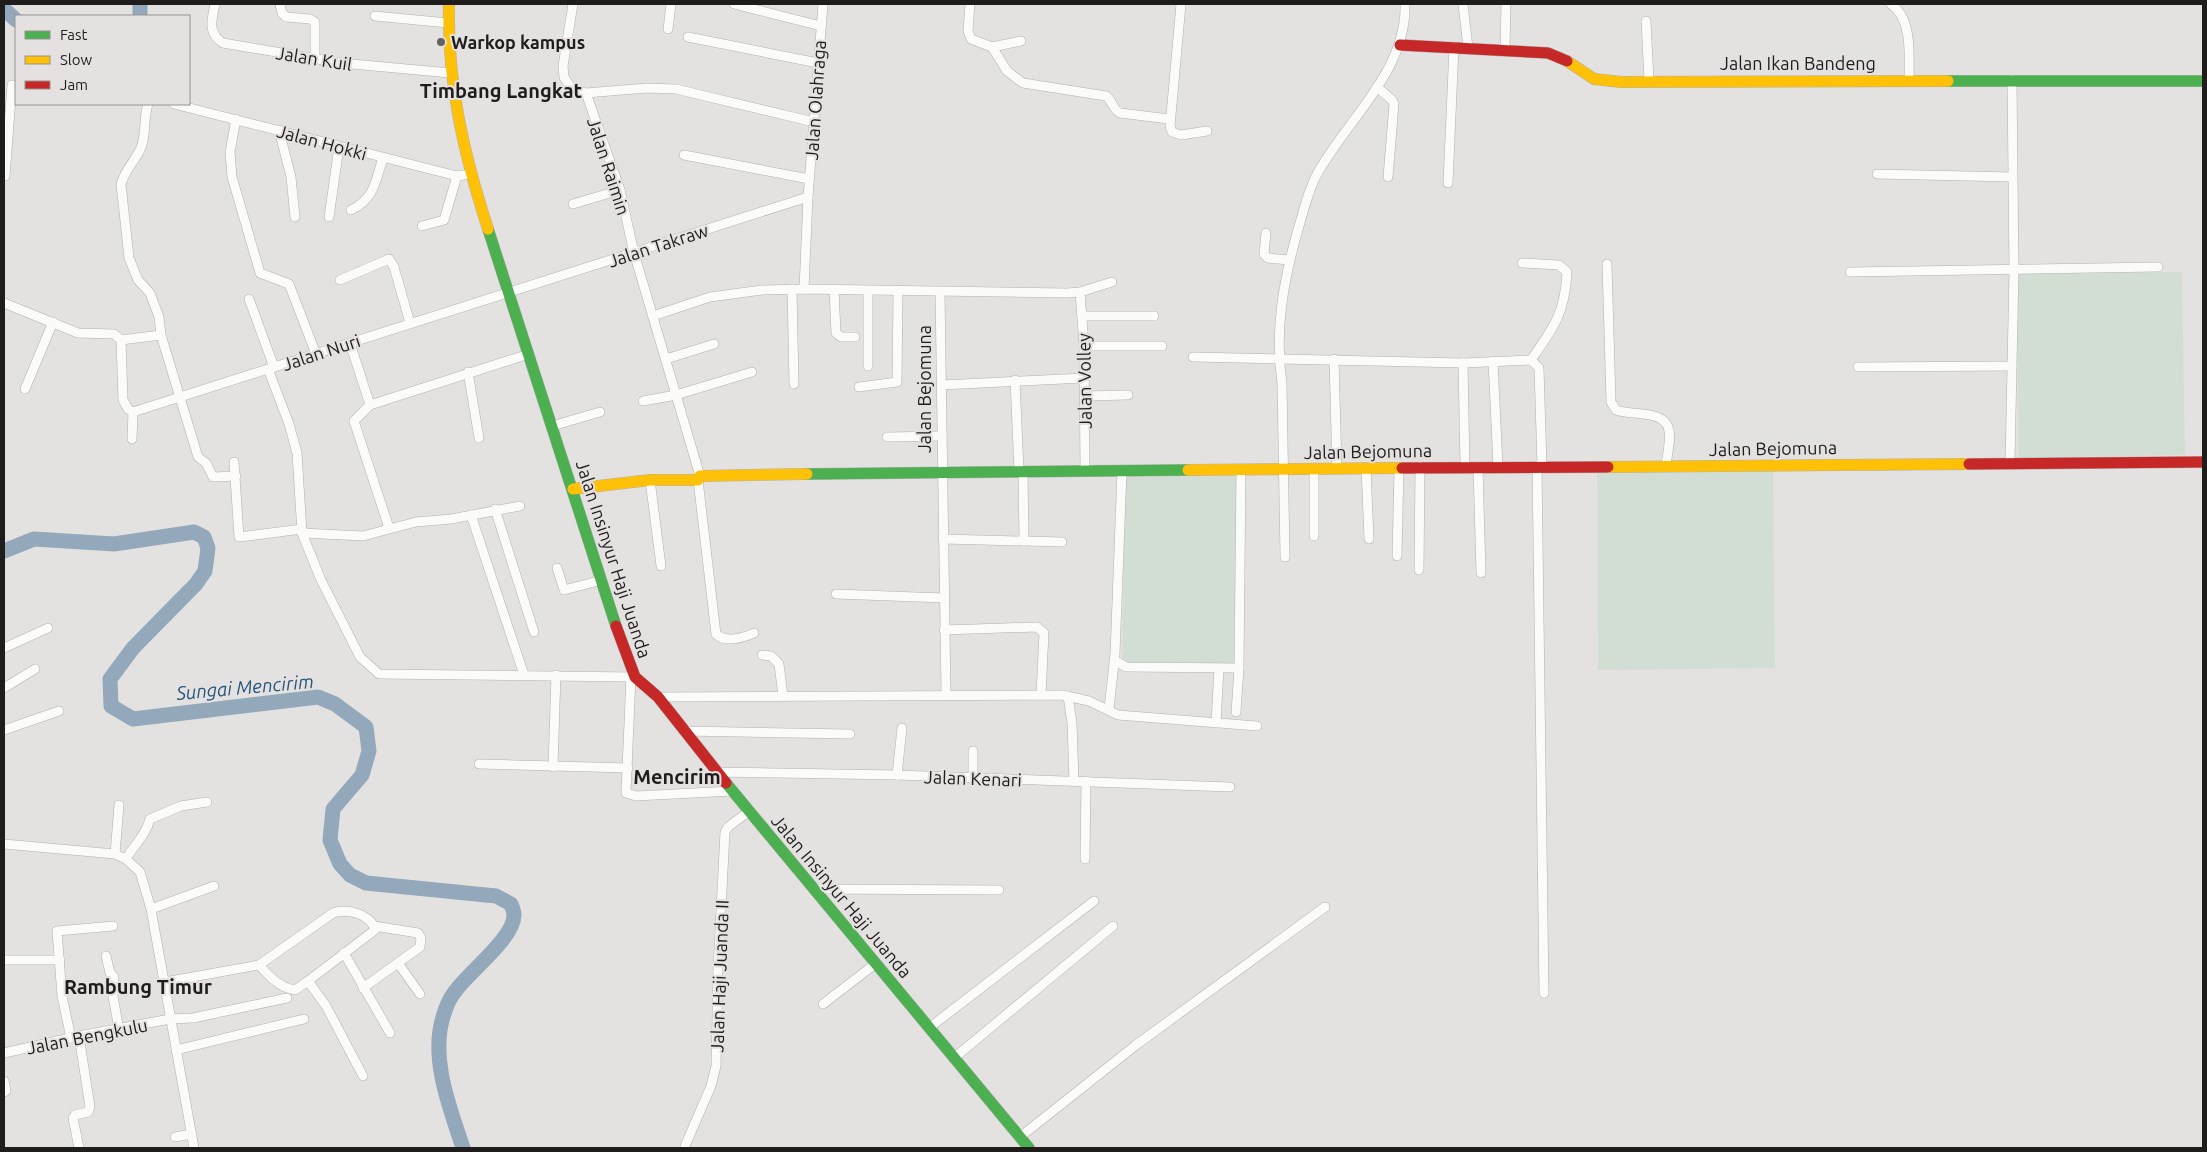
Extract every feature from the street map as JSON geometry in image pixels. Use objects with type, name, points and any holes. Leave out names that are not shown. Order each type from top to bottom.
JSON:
[{"type":"street","name":"Jalan Kuil","points":[[215,4],[211,23],[212,30],[216,38],[223,42],[315,59],[450,73]]},
{"type":"street","name":"Jalan Insinyur Haji Juanda","points":[[449,4],[450,73],[455,116],[470,174],[633,676],[658,697],[748,812],[1029,1148]]},
{"type":"street","name":"Jalan Raimin","points":[[573,4],[563,66],[564,78],[573,90],[586,93],[620,190],[634,253],[699,478],[716,634],[726,638],[746,636],[754,633]]},
{"type":"street","points":[[668,29],[671,4]]},
{"type":"street","points":[[734,4],[821,26]]},
{"type":"street","name":"Jalan Olahraga","points":[[808,197],[823,4]]},
{"type":"street","points":[[970,4],[969,36],[976,42],[992,47],[1021,41]]},
{"type":"street","points":[[1181,4],[1169,120],[1172,132],[1176,134],[1208,131]]},
{"type":"street","points":[[1286,557],[1282,383],[1278,358],[1283,285],[1308,196],[1317,175],[1377,87],[1400,44],[1405,4]]},
{"type":"street","points":[[1463,4],[1468,48]]},
{"type":"street","points":[[1506,4],[1506,49]]},
{"type":"street","points":[[1891,4],[1896,7],[1904,24],[1908,40],[1909,81]]},
{"type":"street","points":[[280,5],[282,13],[286,17],[315,22],[315,59]]},
{"type":"street","points":[[375,16],[448,23]]},
{"type":"street","points":[[1646,21],[1649,82]]},
{"type":"street","points":[[688,37],[818,63]]},
{"type":"street","name":"Jalan Ikan Bandeng","points":[[1400,44],[1548,53],[1601,81],[2203,81]]},
{"type":"street","points":[[992,47],[1007,71],[1023,83],[1106,96],[1120,113],[1169,120]]},
{"type":"street","points":[[1448,183],[1454,47]]},
{"type":"street","points":[[2010,463],[2014,270],[2012,80]]},
{"type":"street","points":[[5,176],[11,85]]},
{"type":"street","points":[[1377,87],[1394,104],[1388,177]]},
{"type":"street","points":[[586,93],[662,88],[676,89],[814,122]]},
{"type":"street","points":[[148,105],[144,114],[140,150],[124,173],[121,184],[129,258],[138,280],[150,293],[159,317],[179,397],[198,457],[206,463],[213,477],[236,476]]},
{"type":"street","name":"Jalan Hokki","points":[[178,105],[457,176],[470,174]]},
{"type":"street","points":[[236,119],[230,152],[232,177],[260,273],[289,284],[316,354]]},
{"type":"street","points":[[279,130],[291,177],[295,217]]},
{"type":"street","points":[[329,217],[339,147]]},
{"type":"street","points":[[684,154],[809,179]]},
{"type":"street","points":[[351,210],[366,202],[371,195],[383,158]]},
{"type":"street","points":[[1876,174],[2012,177]]},
{"type":"street","points":[[422,226],[444,220],[457,176]]},
{"type":"street","points":[[573,204],[620,190]]},
{"type":"street","points":[[804,288],[808,197]]},
{"type":"street","name":"Jalan Takraw","points":[[509,293],[808,197]]},
{"type":"street","points":[[1266,233],[1264,254],[1268,258],[1289,260]]},
{"type":"street","points":[[340,280],[389,259],[394,266],[410,323]]},
{"type":"street","points":[[1522,263],[1559,265],[1567,272],[1566,296],[1562,312],[1531,360]]},
{"type":"street","points":[[1607,264],[1611,402],[1616,410],[1664,418],[1669,432],[1666,466]]},
{"type":"street","points":[[1850,272],[2158,266]]},
{"type":"street","points":[[653,316],[710,298],[792,288],[898,292],[1080,292],[1112,282]]},
{"type":"street","points":[[792,288],[794,384]]},
{"type":"street","points":[[834,290],[836,332],[841,337],[855,338]]},
{"type":"street","points":[[868,291],[868,366]]},
{"type":"street","points":[[859,387],[897,382],[898,292]]},
{"type":"street","name":"Jalan Bejomuna","points":[[940,292],[942,472],[1314,470],[1498,466],[1618,467],[2203,462]]},
{"type":"street","name":"Jalan Volley","points":[[1080,292],[1084,346],[1084,471]]},
{"type":"street","name":"Jalan Nuri","points":[[133,412],[253,370],[271,368],[509,293]]},
{"type":"street","points":[[249,299],[297,453],[302,531],[321,580],[360,657],[379,674],[633,676],[626,792],[630,795],[732,791]]},
{"type":"street","points":[[4,303],[78,332],[114,334],[121,340],[123,400],[128,409],[133,412],[132,439]]},
{"type":"street","points":[[1082,316],[1154,316]]},
{"type":"street","points":[[25,389],[53,322]]},
{"type":"street","points":[[121,340],[162,335]]},
{"type":"street","points":[[350,344],[370,406]]},
{"type":"street","points":[[666,359],[714,344]]},
{"type":"street","points":[[1084,346],[1162,346]]},
{"type":"street","points":[[389,528],[354,421],[370,406],[468,372],[529,354]]},
{"type":"street","points":[[1194,357],[1463,363],[1531,360],[1539,368],[1544,994]]},
{"type":"street","points":[[1334,359],[1337,469]]},
{"type":"street","points":[[1493,361],[1498,466]]},
{"type":"street","points":[[1463,363],[1465,467]]},
{"type":"street","points":[[1858,367],[2012,366]]},
{"type":"street","points":[[468,372],[479,438]]},
{"type":"street","points":[[643,400],[676,395],[752,372]]},
{"type":"street","points":[[942,385],[1084,378]]},
{"type":"street","points":[[1015,380],[1024,541]]},
{"type":"street","points":[[1085,396],[1128,395]]},
{"type":"street","points":[[552,426],[600,412]]},
{"type":"street","points":[[887,437],[942,436]]},
{"type":"street","points":[[234,462],[239,537],[302,531],[363,536],[416,522],[520,506]]},
{"type":"street","points":[[1419,570],[1420,467]]},
{"type":"street","points":[[1478,467],[1480,573]]},
{"type":"street","points":[[1366,468],[1370,539]]},
{"type":"street","points":[[1397,556],[1399,468]]},
{"type":"street","points":[[1236,712],[1239,668],[1241,470]]},
{"type":"street","points":[[1314,470],[1314,536]]},
{"type":"street","points":[[1109,710],[1114,660],[1122,471]]},
{"type":"street","points":[[573,489],[650,480],[942,472],[946,694]]},
{"type":"street","points":[[650,480],[661,566]]},
{"type":"street","points":[[495,509],[534,632]]},
{"type":"street","points":[[471,515],[524,675]]},
{"type":"street","points":[[944,539],[1062,542]]},
{"type":"street","points":[[557,568],[564,590],[602,580]]},
{"type":"street","points":[[836,594],[944,598]]},
{"type":"street","points":[[944,630],[1038,627],[1044,633],[1041,695]]},
{"type":"street","points":[[4,648],[48,628]]},
{"type":"street","points":[[762,655],[771,656],[779,664],[783,696]]},
{"type":"street","points":[[1114,660],[1126,667],[1239,668]]},
{"type":"street","points":[[1216,723],[1219,668]]},
{"type":"street","points":[[4,688],[35,669]]},
{"type":"street","points":[[553,767],[556,675]]},
{"type":"street","points":[[658,697],[946,694],[1068,696],[1089,700],[1118,715],[1257,726]]},
{"type":"street","points":[[1068,696],[1072,723],[1074,781]]},
{"type":"street","points":[[4,730],[59,711]]},
{"type":"street","points":[[897,775],[902,728]]},
{"type":"street","points":[[686,731],[850,734]]},
{"type":"street","points":[[973,751],[973,779]]},
{"type":"street","points":[[479,764],[628,768]]},
{"type":"street","name":"Jalan Kenari","points":[[717,772],[897,775],[1230,787]]},
{"type":"street","points":[[1085,859],[1086,781]]},
{"type":"street","points":[[126,859],[133,846],[145,834],[150,819],[181,806],[207,802]]},
{"type":"street","points":[[115,854],[119,805]]},
{"type":"street","name":"Jalan Haji Juanda II","points":[[684,1146],[711,1086],[716,1066],[718,968],[725,832],[728,827],[748,812]]},
{"type":"street","points":[[4,844],[115,854],[126,859],[140,872],[151,909],[166,982],[170,1019],[194,1148]]},
{"type":"street","points":[[151,909],[214,886]]},
{"type":"street","points":[[813,890],[999,890]]},
{"type":"street","points":[[929,1028],[1094,901]]},
{"type":"street","points":[[1020,1137],[1150,1035],[1324,907]]},
{"type":"street","points":[[166,982],[259,965],[333,913],[340,911],[368,919],[374,926],[414,932],[420,936],[420,947],[363,988]]},
{"type":"street","points":[[79,1148],[73,1118],[75,1115],[88,1112],[90,1107],[75,1037],[62,996],[57,931],[113,926]]},
{"type":"street","points":[[259,965],[283,987],[295,990],[375,930],[374,926]]},
{"type":"street","points":[[954,1058],[1113,926]]},
{"type":"street","points":[[344,953],[390,1033]]},
{"type":"street","points":[[106,956],[110,973],[114,977],[113,996],[119,1030]]},
{"type":"street","points":[[4,960],[60,960]]},
{"type":"street","points":[[398,963],[420,994]]},
{"type":"street","points":[[823,1004],[875,964]]},
{"type":"street","points":[[308,981],[326,1006],[363,1076]]},
{"type":"street","name":"Jalan Bengkulu","points":[[4,1054],[75,1037],[170,1019],[192,1018],[287,998]]},
{"type":"street","points":[[176,1050],[304,1019]]},
{"type":"street","points":[[4,1081],[6,1091],[4,1092]]},
{"type":"street","points":[[175,1137],[192,1134]]},
{"type":"shaded area","points":[[2182,272],[2185,455],[2019,458],[2016,274]]},
{"type":"shaded area","points":[[1773,471],[1775,668],[1598,670],[1597,473]]},
{"type":"shaded area","points":[[1125,475],[1237,476],[1234,663],[1122,662]]},
{"type":"waterway","name":"Sungai Mencirim","points":[[140,4],[140,15]]},
{"type":"waterway","name":"Sungai Mencirim","points":[[4,9],[15,19]]},
{"type":"waterway","name":"Sungai Mencirim","points":[[4,551],[34,539],[114,544],[194,532],[204,537],[208,548],[205,571],[196,584],[133,648],[110,679],[111,706],[133,719],[318,697],[335,704],[366,727],[369,751],[362,775],[333,809],[330,840],[340,864],[350,875],[366,883],[496,896],[511,904],[514,915],[512,924],[506,934],[452,995],[443,1017],[440,1033],[440,1066],[443,1083],[463,1148]]},
{"type":"traffic: fast","points":[[1948,81],[2203,81]]},
{"type":"traffic: fast","points":[[488,229],[616,626]]},
{"type":"traffic: fast","points":[[807,474],[1188,470]]},
{"type":"traffic: fast","points":[[726,783],[1029,1148]]},
{"type":"traffic: slow","points":[[449,4],[449,33],[454,90],[465,146],[488,229]]},
{"type":"traffic: slow","points":[[1567,61],[1594,79],[1621,82],[1948,81]]},
{"type":"traffic: slow","points":[[1608,467],[1969,464]]},
{"type":"traffic: slow","points":[[1188,470],[1402,468]]},
{"type":"traffic: slow","points":[[573,489],[650,480],[698,480],[700,476],[807,474]]},
{"type":"traffic: jam","points":[[1400,45],[1548,53],[1567,61]]},
{"type":"traffic: jam","points":[[1969,464],[2203,462]]},
{"type":"traffic: jam","points":[[1402,468],[1608,467]]},
{"type":"traffic: jam","points":[[616,626],[635,677],[658,697],[726,783]]},
{"type":"place","name":"Warkop kampus","points":[[441,42]]},
{"type":"district","name":"Timbang Langkat","points":[[501,90]]},
{"type":"district","name":"Mencirim","points":[[677,776]]},
{"type":"district","name":"Rambung Timur","points":[[138,986]]}]
